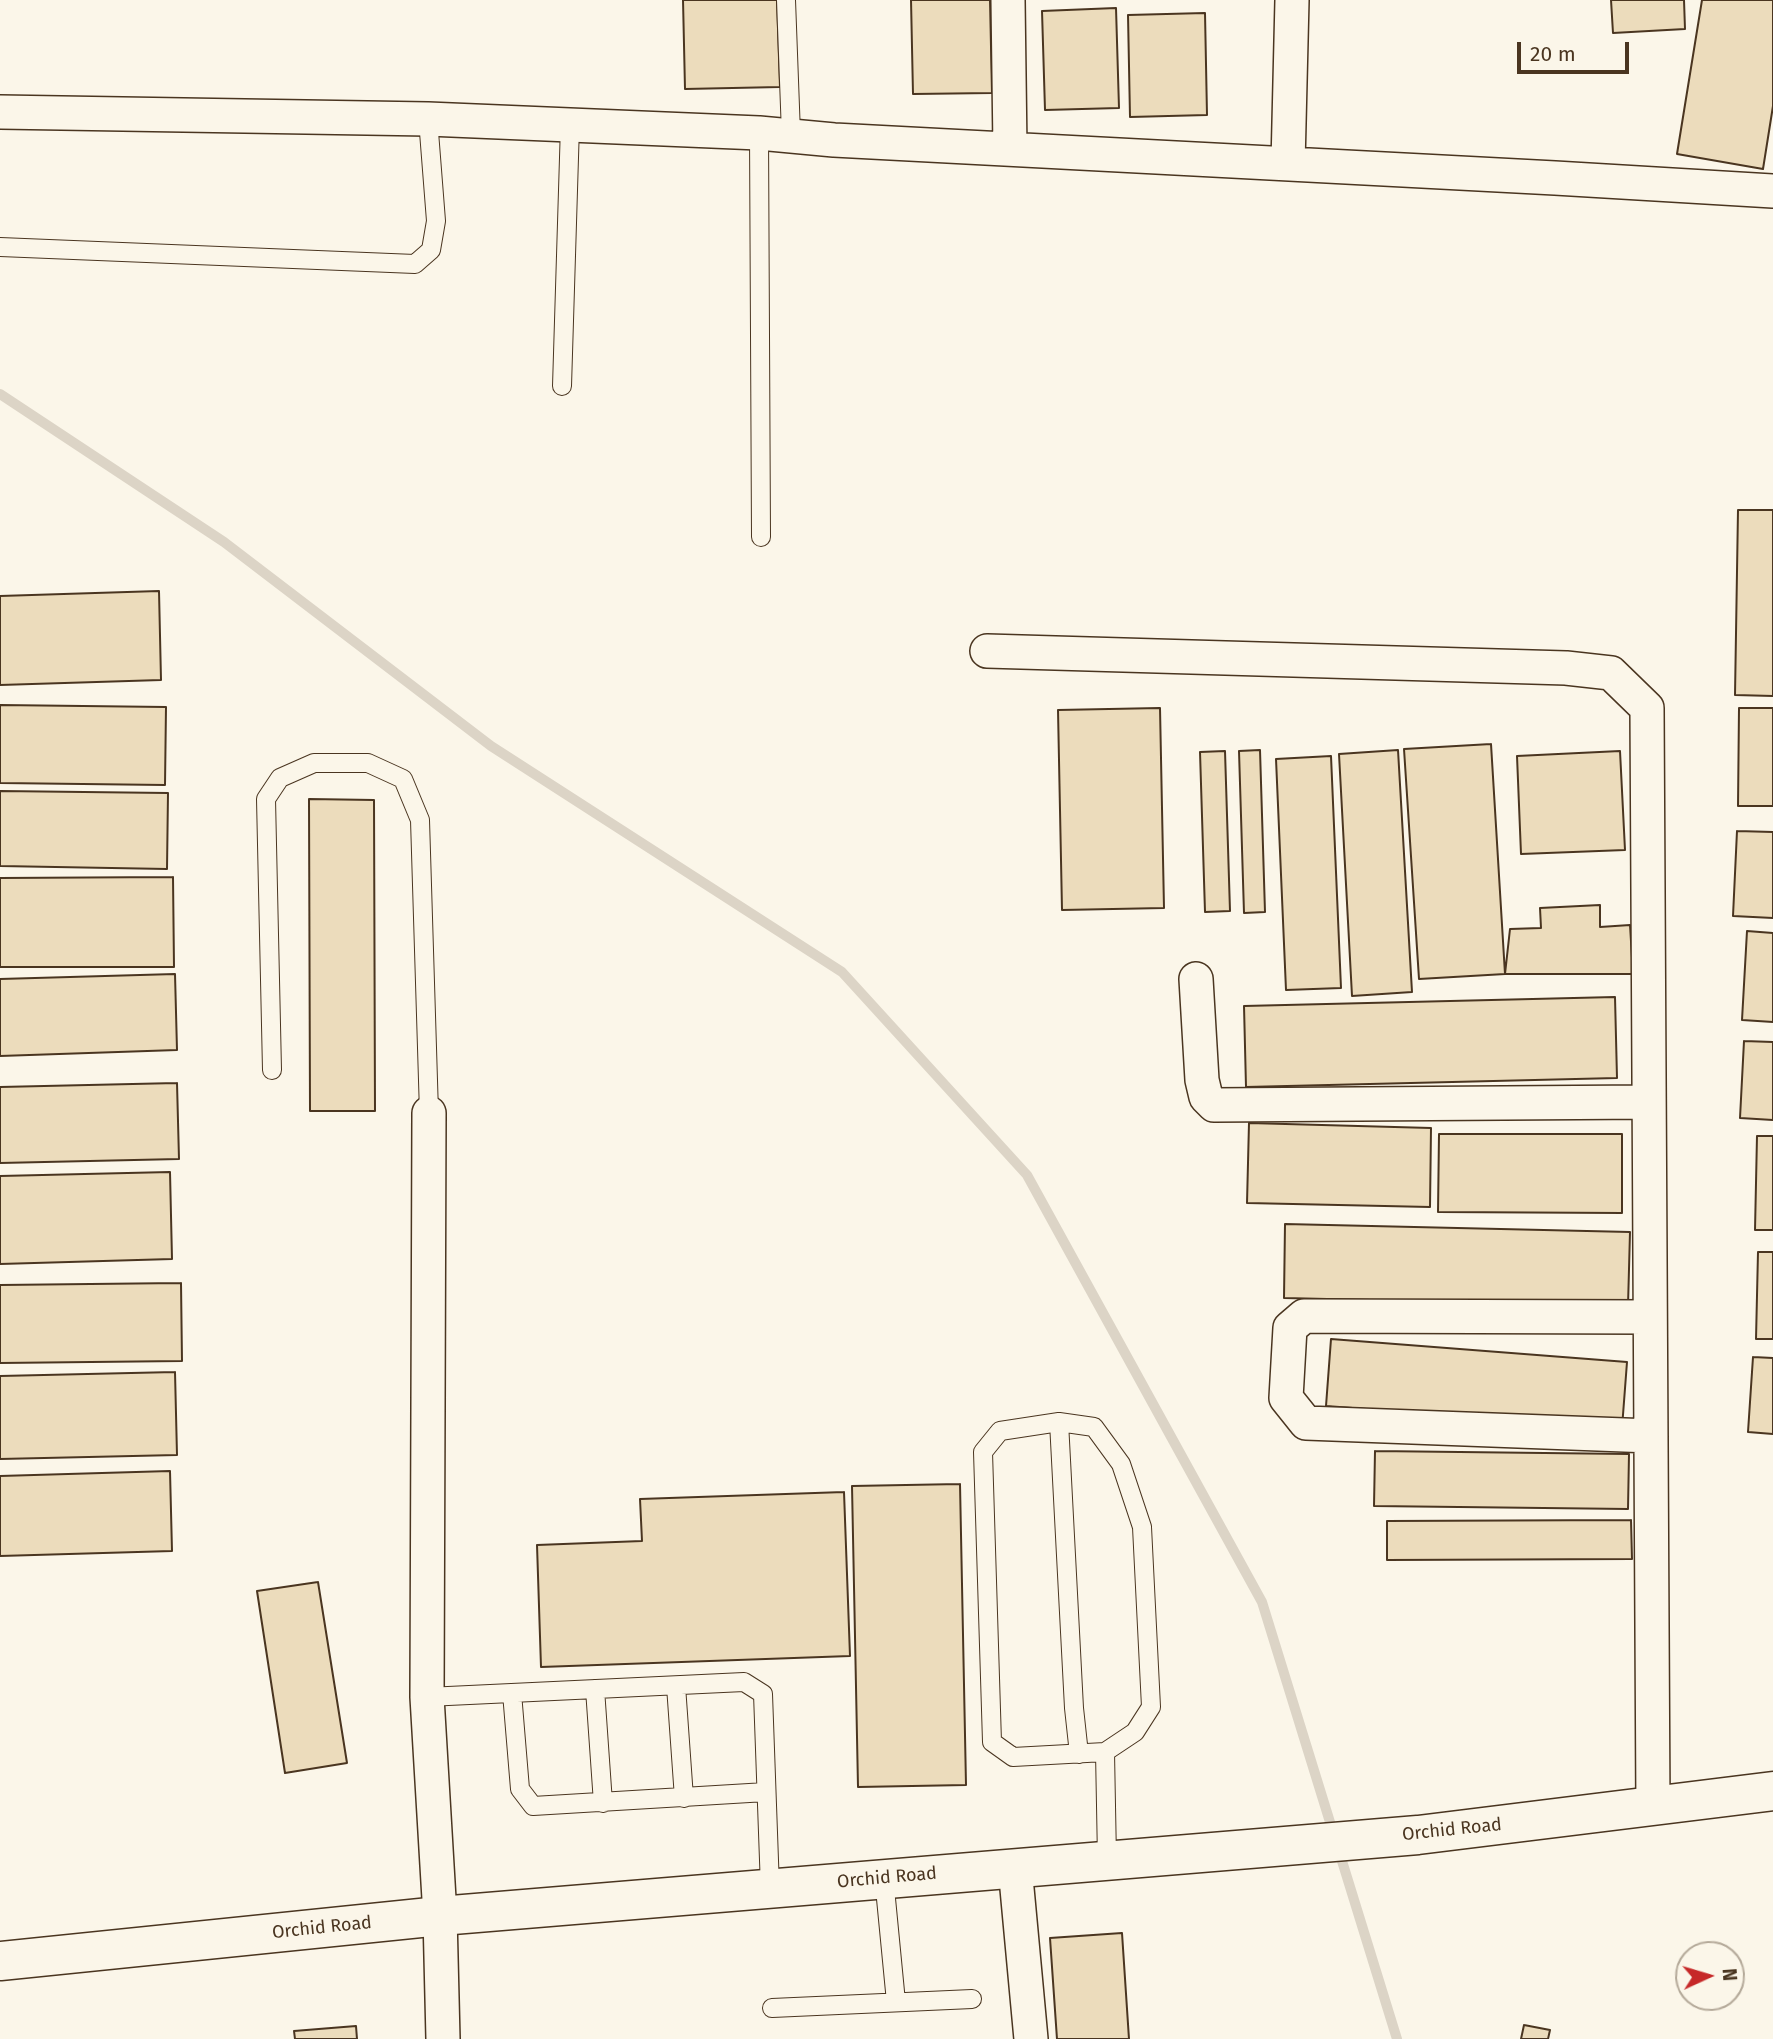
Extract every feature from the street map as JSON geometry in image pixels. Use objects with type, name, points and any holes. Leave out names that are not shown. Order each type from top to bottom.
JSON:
[{"type":"main road","name":"Orchid Road","points":[[0,1961],[439,1916],[1280,1844],[1418,1835],[1773,1791]]},
{"type":"street","points":[[1008,0],[1010,149]]},
{"type":"street","points":[[1288,164],[1292,0]]},
{"type":"street","points":[[0,112],[428,119],[775,133],[834,140],[1773,191]]},
{"type":"street","points":[[987,650],[1566,668],[1611,673],[1647,708],[1653,1807]]},
{"type":"street","points":[[1196,979],[1202,1080],[1206,1097],[1214,1105],[1649,1102]]},
{"type":"street","points":[[429,1113],[427,1697],[443,2039]]},
{"type":"street","points":[[1650,1317],[1304,1316],[1290,1328],[1286,1398],[1306,1423],[1651,1436]]},
{"type":"street","points":[[1015,1867],[1031,2039]]},
{"type":"lane","points":[[761,537],[775,133],[786,0]]},
{"type":"lane","points":[[0,247],[415,264],[431,250],[436,221],[428,119]]},
{"type":"lane","points":[[562,386],[570,125]]},
{"type":"lane","points":[[272,1070],[266,799],[280,778],[314,763],[368,763],[403,779],[420,820],[429,1113]]},
{"type":"lane","points":[[1059,1422],[1073,1694],[1079,1754]]},
{"type":"lane","points":[[1059,1422],[1094,1427],[1121,1464],[1142,1527],[1151,1707],[1135,1732],[1105,1752],[1013,1757],[992,1742],[984,1452],[1000,1431],[1059,1422]]},
{"type":"lane","points":[[427,1697],[744,1682],[763,1694],[770,1888]]},
{"type":"lane","points":[[676,1686],[684,1798]]},
{"type":"lane","points":[[595,1689],[603,1803]]},
{"type":"lane","points":[[512,1693],[520,1789],[533,1806],[766,1792]]},
{"type":"lane","points":[[1105,1752],[1107,1859]]},
{"type":"lane","points":[[884,1878],[896,2002]]},
{"type":"lane","points":[[772,2008],[972,1999]]},
{"type":"building","points":[[683,0],[777,0],[780,87],[685,89]]},
{"type":"building","points":[[911,0],[990,0],[992,93],[913,94]]},
{"type":"building","points":[[1611,0],[1684,0],[1685,29],[1613,33]]},
{"type":"building","points":[[1702,0],[1773,0],[1773,106],[1763,169],[1677,154]]},
{"type":"building","points":[[1116,8],[1119,108],[1045,110],[1042,11]]},
{"type":"building","points":[[1205,13],[1207,115],[1130,117],[1128,15]]},
{"type":"building","points":[[1738,510],[1773,510],[1773,696],[1735,695]]},
{"type":"building","points":[[159,591],[161,680],[0,685],[0,596]]},
{"type":"building","points":[[0,705],[166,707],[165,785],[0,783]]},
{"type":"building","points":[[1160,708],[1164,908],[1062,910],[1058,710]]},
{"type":"building","points":[[1739,708],[1773,708],[1773,806],[1738,806]]},
{"type":"building","points":[[1491,744],[1505,974],[1419,979],[1404,749]]},
{"type":"building","points":[[1260,750],[1265,912],[1244,913],[1239,751]]},
{"type":"building","points":[[1398,750],[1412,992],[1352,996],[1339,754]]},
{"type":"building","points":[[1225,751],[1230,911],[1205,912],[1200,752]]},
{"type":"building","points":[[1620,751],[1625,850],[1521,854],[1517,756]]},
{"type":"building","points":[[1331,756],[1341,988],[1286,990],[1276,759]]},
{"type":"building","points":[[0,791],[168,793],[167,869],[0,866]]},
{"type":"building","points":[[309,799],[374,800],[375,1111],[310,1111]]},
{"type":"building","points":[[1737,831],[1773,832],[1773,918],[1733,916]]},
{"type":"building","points":[[173,877],[174,967],[0,967],[0,878]]},
{"type":"building","points":[[1600,905],[1600,927],[1630,925],[1633,974],[1505,974],[1510,929],[1541,928],[1540,908]]},
{"type":"building","points":[[1747,931],[1773,933],[1773,1022],[1742,1020]]},
{"type":"building","points":[[175,974],[177,1050],[0,1056],[0,979]]},
{"type":"building","points":[[1615,997],[1617,1078],[1246,1087],[1244,1006]]},
{"type":"building","points":[[1744,1041],[1773,1042],[1773,1120],[1740,1118]]},
{"type":"building","points":[[177,1083],[179,1159],[0,1163],[0,1087]]},
{"type":"building","points":[[1249,1123],[1431,1128],[1430,1207],[1247,1203]]},
{"type":"building","points":[[1439,1134],[1622,1134],[1622,1213],[1438,1212]]},
{"type":"building","points":[[1757,1136],[1773,1136],[1773,1230],[1755,1230]]},
{"type":"building","points":[[170,1172],[172,1259],[0,1264],[0,1176]]},
{"type":"building","points":[[1285,1224],[1630,1232],[1628,1306],[1284,1298]]},
{"type":"building","points":[[1758,1252],[1773,1252],[1773,1339],[1756,1339]]},
{"type":"building","points":[[181,1283],[182,1361],[0,1363],[0,1285]]},
{"type":"building","points":[[1331,1339],[1627,1362],[1622,1428],[1326,1406]]},
{"type":"building","points":[[1753,1357],[1773,1358],[1773,1434],[1748,1432]]},
{"type":"building","points":[[175,1372],[177,1455],[0,1459],[0,1376]]},
{"type":"building","points":[[1375,1451],[1629,1454],[1628,1509],[1374,1506]]},
{"type":"building","points":[[170,1471],[172,1551],[0,1556],[0,1476]]},
{"type":"building","points":[[960,1484],[966,1785],[858,1787],[852,1486]]},
{"type":"building","points":[[844,1492],[850,1656],[541,1667],[537,1545],[642,1541],[640,1499]]},
{"type":"building","points":[[1631,1520],[1632,1559],[1387,1560],[1387,1521]]},
{"type":"building","points":[[318,1582],[347,1763],[285,1773],[257,1591]]},
{"type":"building","points":[[1122,1933],[1129,2039],[1057,2039],[1050,1938]]},
{"type":"building","points":[[1524,2025],[1550,2030],[1548,2039],[1521,2039]]},
{"type":"building","points":[[356,2026],[357,2039],[295,2039],[294,2031]]},
{"type":"waterway","points":[[0,394],[224,542],[491,746],[842,972],[1027,1175],[1262,1602],[1397,2039]]}]
